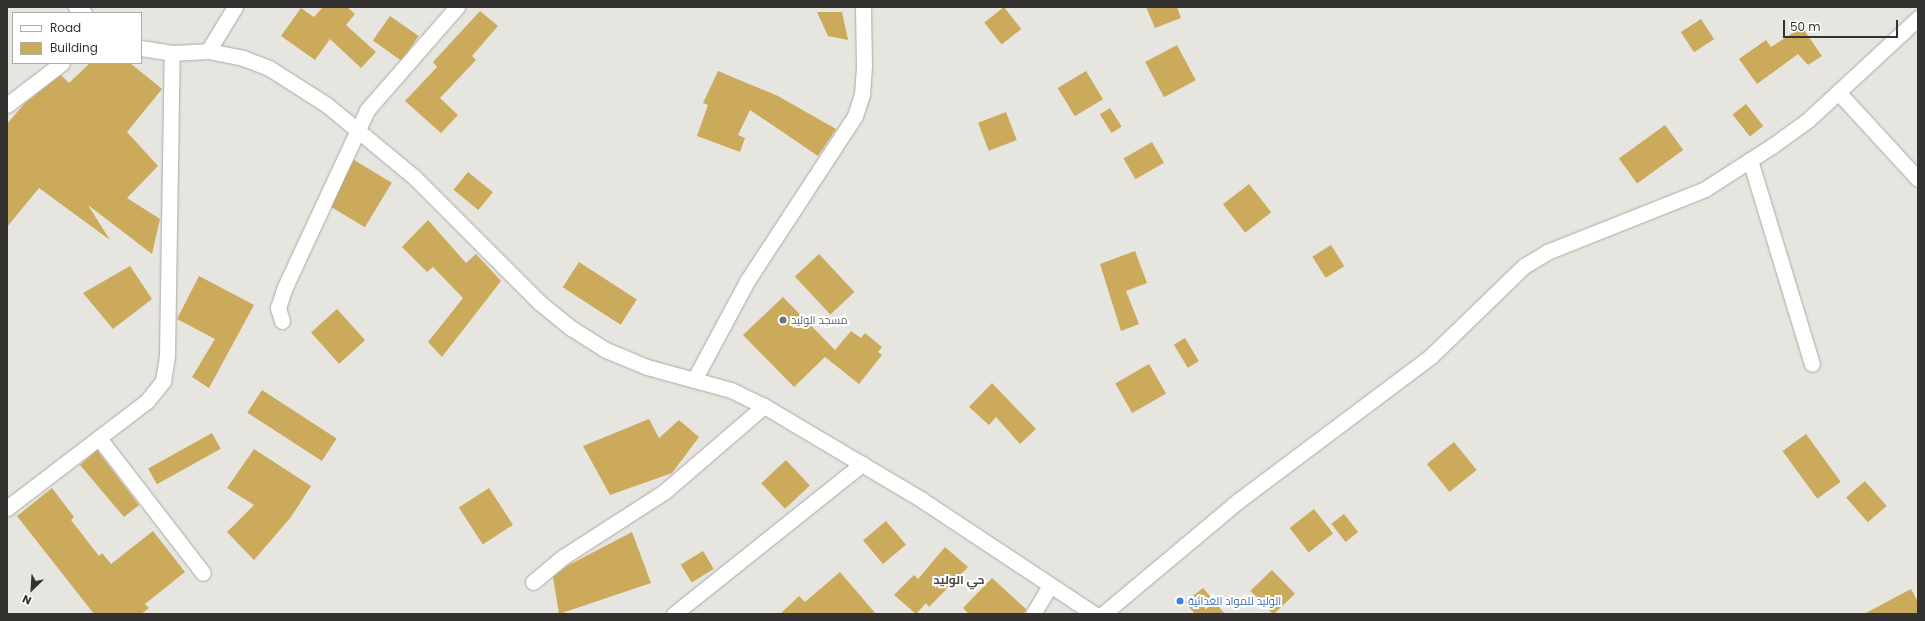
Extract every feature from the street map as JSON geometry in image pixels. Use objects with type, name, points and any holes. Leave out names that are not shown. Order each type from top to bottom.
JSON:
[{"type":"street","points":[[208,51],[235,7]]},
{"type":"street","points":[[282,321],[278,308],[285,287],[357,128],[367,110],[457,7]]},
{"type":"street","points":[[694,380],[747,281],[855,116],[863,72],[863,7]]},
{"type":"street","points":[[1103,614],[1238,501],[1430,357],[1524,266],[1547,252],[1705,189],[1808,120],[1918,18]]},
{"type":"street","points":[[142,48],[172,53],[208,51],[243,58],[269,68],[357,128],[414,177],[540,303],[571,328],[606,350],[647,367],[730,390],[764,406],[922,500],[1049,587],[1094,614]]},
{"type":"street","points":[[7,508],[147,401],[163,381],[167,355],[172,53]]},
{"type":"street","points":[[7,105],[61,64]]},
{"type":"street","points":[[1838,92],[1918,179]]},
{"type":"street","points":[[1750,160],[1812,364]]},
{"type":"street","points":[[534,582],[563,557],[664,492],[764,406]]},
{"type":"street","points":[[99,438],[203,573]]},
{"type":"street","points":[[674,614],[862,464]]},
{"type":"street","points":[[1032,614],[1049,587]]},
{"type":"building","points":[[323,7],[347,7],[355,14],[346,25],[376,52],[361,68],[330,39],[315,60],[281,36],[301,8],[314,17]]},
{"type":"building","points":[[1004,7],[1021,29],[1002,44],[984,22]]},
{"type":"building","points":[[1146,7],[1177,7],[1181,18],[1155,28]]},
{"type":"building","points":[[480,11],[498,26],[472,56],[476,60],[440,98],[458,115],[441,133],[405,101],[437,67],[433,62]]},
{"type":"building","points":[[817,12],[842,12],[848,40],[828,36]]},
{"type":"building","points":[[390,16],[419,36],[401,61],[373,41]]},
{"type":"building","points":[[1701,19],[1714,39],[1694,52],[1681,32]]},
{"type":"building","points":[[1802,27],[1822,56],[1808,65],[1798,54],[1757,84],[1739,59],[1766,40],[1771,47]]},
{"type":"building","points":[[1177,45],[1196,80],[1164,97],[1145,62]]},
{"type":"building","points":[[89,64],[131,64],[162,89],[127,132],[158,166],[127,198],[160,219],[152,254],[88,205],[110,240],[39,188],[7,227],[7,124],[24,104],[61,75],[69,83]]},
{"type":"building","points":[[718,71],[778,96],[836,129],[818,156],[750,110],[738,135],[745,138],[740,152],[697,136],[708,105],[703,103]]},
{"type":"building","points":[[1086,71],[1103,99],[1075,116],[1058,88]]},
{"type":"building","points":[[1746,104],[1763,126],[1750,137],[1733,114]]},
{"type":"building","points":[[1110,108],[1122,127],[1111,133],[1100,114]]},
{"type":"building","points":[[1006,112],[1017,140],[989,151],[978,123]]},
{"type":"building","points":[[1665,125],[1683,150],[1637,184],[1619,159]]},
{"type":"building","points":[[1152,142],[1164,163],[1135,179],[1123,159]]},
{"type":"building","points":[[354,160],[392,183],[365,227],[327,205]]},
{"type":"building","points":[[468,172],[493,192],[478,210],[454,190]]},
{"type":"building","points":[[1249,184],[1271,212],[1245,233],[1223,204]]},
{"type":"building","points":[[428,220],[466,263],[476,254],[501,281],[442,357],[428,342],[463,298],[433,267],[427,272],[402,247]]},
{"type":"building","points":[[1331,245],[1344,266],[1326,278],[1312,257]]},
{"type":"building","points":[[1135,251],[1147,283],[1126,291],[1139,324],[1121,331],[1100,264]]},
{"type":"building","points":[[819,254],[854,292],[830,315],[795,277]]},
{"type":"building","points":[[579,262],[637,300],[621,325],[563,287]]},
{"type":"building","points":[[130,266],[152,299],[113,329],[83,293]]},
{"type":"building","points":[[199,276],[254,305],[209,388],[192,377],[215,339],[177,319]]},
{"type":"building","points":[[783,297],[835,350],[851,331],[861,338],[865,333],[882,347],[878,352],[882,355],[859,384],[825,357],[794,387],[743,335]]},
{"type":"building","points":[[337,309],[365,340],[339,364],[311,332]]},
{"type":"building","points":[[1185,338],[1199,361],[1188,368],[1174,345]]},
{"type":"building","points":[[1149,364],[1166,393],[1132,413],[1115,384]]},
{"type":"building","points":[[992,383],[1036,429],[1020,444],[996,417],[989,425],[969,407]]},
{"type":"building","points":[[262,390],[337,438],[322,461],[247,413]]},
{"type":"building","points":[[649,419],[659,438],[679,420],[699,437],[672,473],[610,495],[583,446]]},
{"type":"building","points":[[212,433],[221,449],[157,484],[148,468]]},
{"type":"building","points":[[1806,434],[1841,482],[1817,499],[1783,451]]},
{"type":"building","points":[[1454,442],[1477,470],[1449,492],[1427,464]]},
{"type":"building","points":[[254,449],[311,486],[291,517],[254,560],[227,532],[254,505],[227,488]]},
{"type":"building","points":[[97,450],[139,505],[124,517],[80,465]]},
{"type":"building","points":[[786,460],[810,486],[785,509],[761,483]]},
{"type":"building","points":[[1865,481],[1887,506],[1868,522],[1846,497]]},
{"type":"building","points":[[52,488],[74,517],[71,520],[99,556],[102,553],[111,564],[153,531],[185,572],[145,604],[149,608],[141,614],[94,614],[17,516]]},
{"type":"building","points":[[489,488],[513,525],[483,545],[459,508]]},
{"type":"building","points":[[1314,509],[1333,533],[1309,553],[1290,528]]},
{"type":"building","points":[[1344,514],[1358,532],[1346,542],[1331,524]]},
{"type":"building","points":[[886,521],[906,545],[883,564],[863,540]]},
{"type":"building","points":[[632,532],[651,583],[559,614],[553,577],[567,566]]},
{"type":"building","points":[[945,547],[968,567],[929,607],[926,603],[916,614],[894,595],[914,575],[918,579]]},
{"type":"building","points":[[703,551],[714,569],[692,582],[681,564]]},
{"type":"building","points":[[1272,570],[1295,594],[1273,614],[1250,591]]},
{"type":"building","points":[[840,572],[876,614],[780,614],[799,596],[805,602]]},
{"type":"building","points":[[992,578],[1026,609],[1024,614],[969,614],[963,608]]},
{"type":"building","points":[[1203,588],[1225,614],[1195,614],[1185,602]]},
{"type":"building","points":[[1911,589],[1918,602],[1918,614],[1864,614]]},
{"type":"place","name":"مسجد الوليد","points":[[783,320]]},
{"type":"place","name":"الوليد للمواد الغدائية","points":[[1180,601]]},
{"type":"district","name":"حي الوليد","points":[[959,580]]}]
